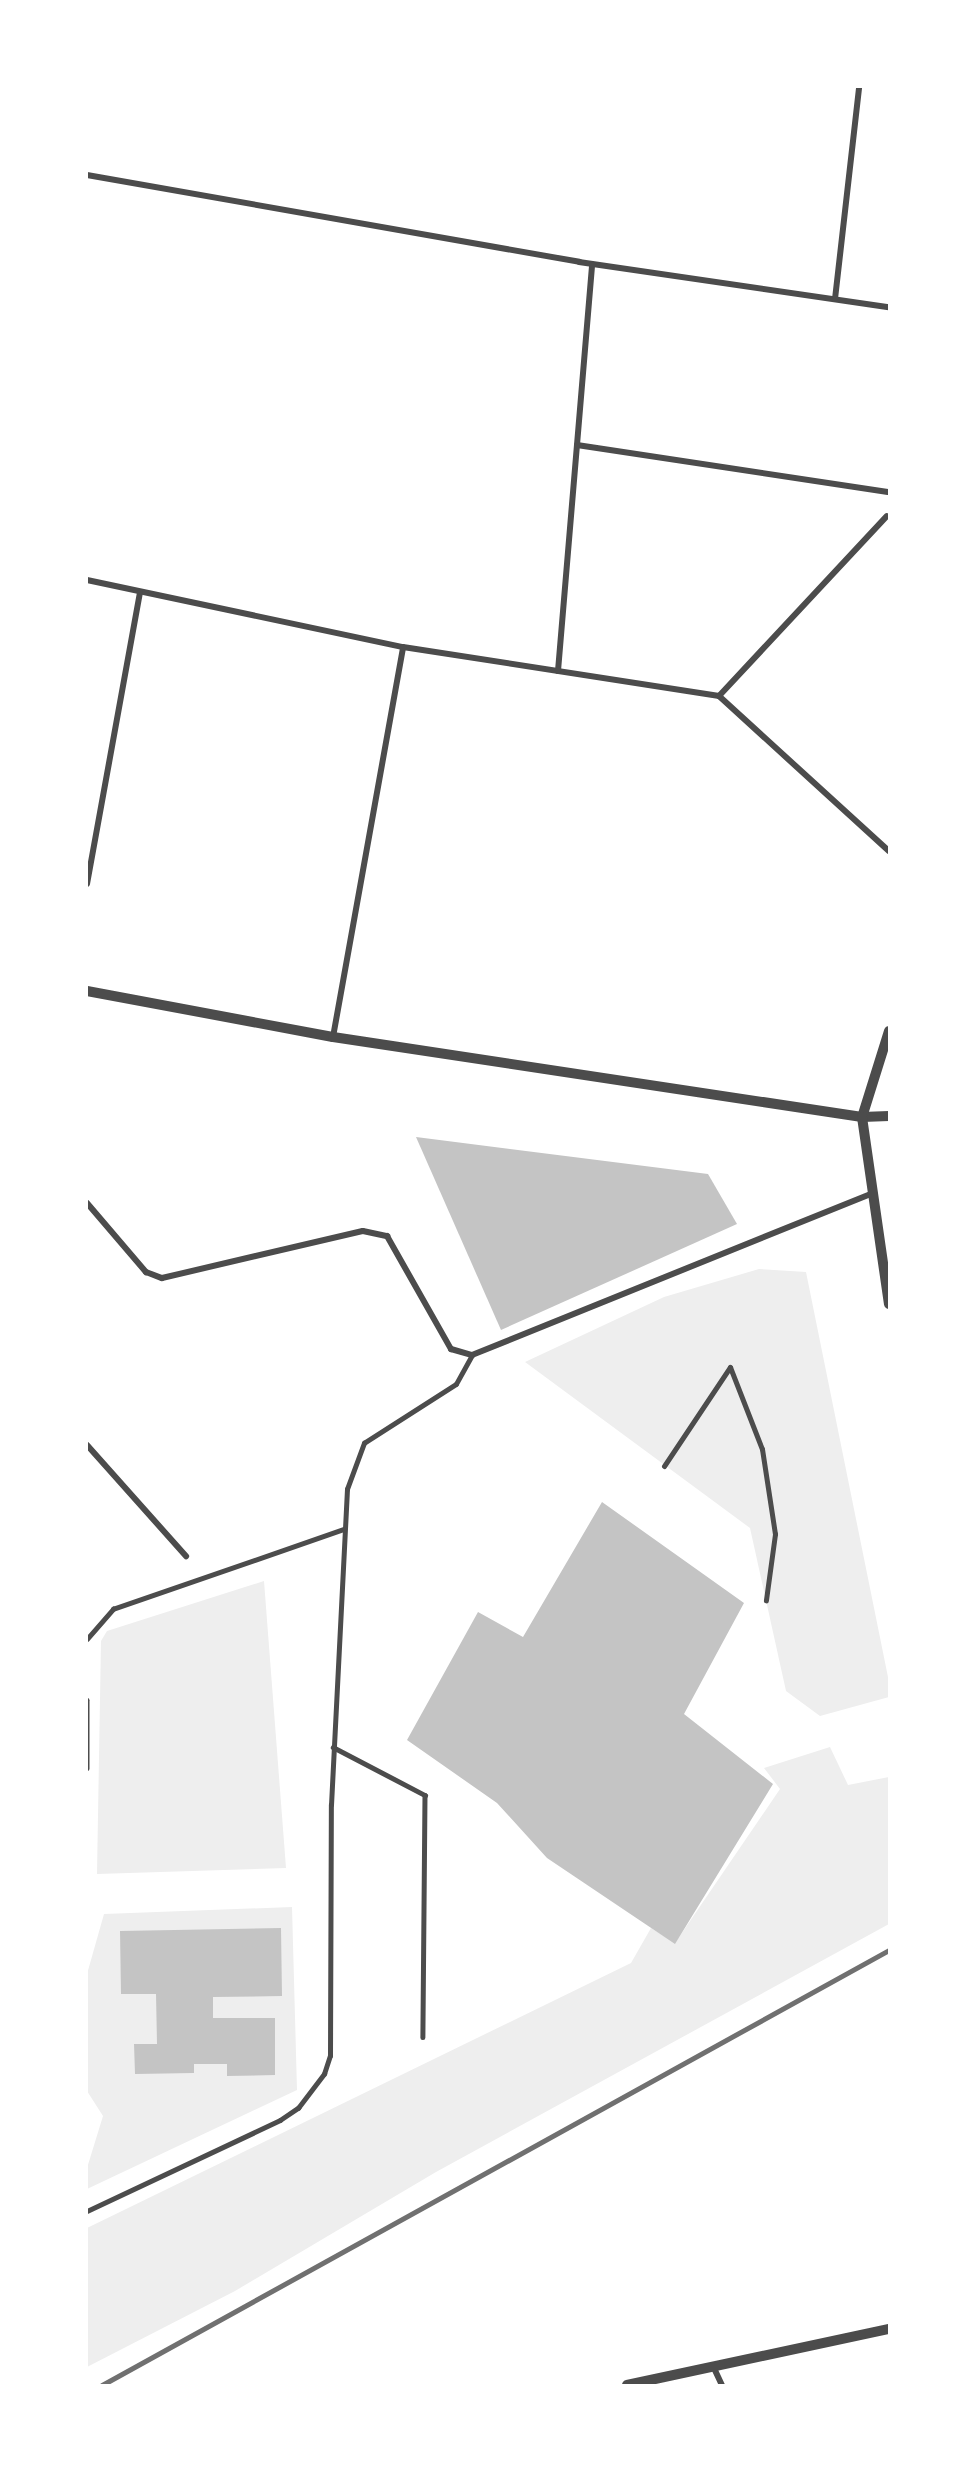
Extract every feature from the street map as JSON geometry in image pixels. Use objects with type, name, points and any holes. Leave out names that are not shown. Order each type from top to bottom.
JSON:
[{"type":"street","points":[[835,299],[859,87]]},
{"type":"street","points":[[87,175],[592,264],[889,307]]},
{"type":"street","points":[[558,671],[592,264]]},
{"type":"street","points":[[577,445],[889,492]]},
{"type":"street","points":[[719,696],[888,514]]},
{"type":"street","points":[[87,580],[402,647],[719,696],[889,851]]},
{"type":"street","points":[[87,884],[140,593]]},
{"type":"street","points":[[333,1037],[402,647]]},
{"type":"street","points":[[87,991],[333,1037],[862,1117],[889,1116]]},
{"type":"street","points":[[889,1030],[862,1117],[889,1304]]},
{"type":"street","points":[[87,1203],[146,1272],[162,1278],[363,1231],[387,1236],[451,1349],[472,1355],[873,1193]]},
{"type":"street","points":[[664,1466],[730,1367],[762,1449],[774,1534],[766,1600]]},
{"type":"street","points":[[87,1445],[186,1556]]},
{"type":"street","points":[[627,2385],[889,2329]]},
{"type":"street","points":[[713,2366],[722,2385]]},
{"type":"lane","points":[[87,2211],[280,2120],[298,2108],[324,2074],[330,2056],[333,1747],[347,1489],[364,1443],[456,1384],[472,1355]]},
{"type":"lane","points":[[87,1639],[113,1610],[230,1573],[344,1529]]},
{"type":"lane","points":[[87,1700],[87,1768]]},
{"type":"lane","points":[[333,1747],[425,1795],[423,2037]]},
{"type":"shaded area","points":[[759,1269],[806,1272],[889,1682],[889,1697],[820,1716],[786,1691],[750,1528],[525,1362],[664,1297]]},
{"type":"shaded area","points":[[264,1581],[286,1868],[97,1874],[101,1641],[107,1631]]},
{"type":"shaded area","points":[[830,1747],[848,1785],[889,1777],[889,1924],[436,2172],[235,2291],[87,2367],[87,2228],[631,1963],[651,1928],[675,1943],[780,1789],[764,1768]]},
{"type":"shaded area","points":[[292,1907],[297,2090],[87,2189],[87,2168],[103,2116],[87,2091],[87,1974],[104,1914]]},
{"type":"building","points":[[416,1137],[708,1174],[737,1224],[501,1330]]},
{"type":"building","points":[[602,1502],[744,1603],[684,1714],[773,1784],[675,1944],[547,1858],[497,1803],[407,1740],[478,1612],[523,1637]]},
{"type":"building","points":[[281,1928],[282,1996],[213,1997],[213,2018],[275,2018],[275,2075],[227,2076],[227,2064],[194,2064],[194,2073],[135,2074],[134,2044],[157,2044],[156,1994],[121,1994],[120,1931]]},
{"type":"railway","points":[[102,2385],[889,1950]]}]
